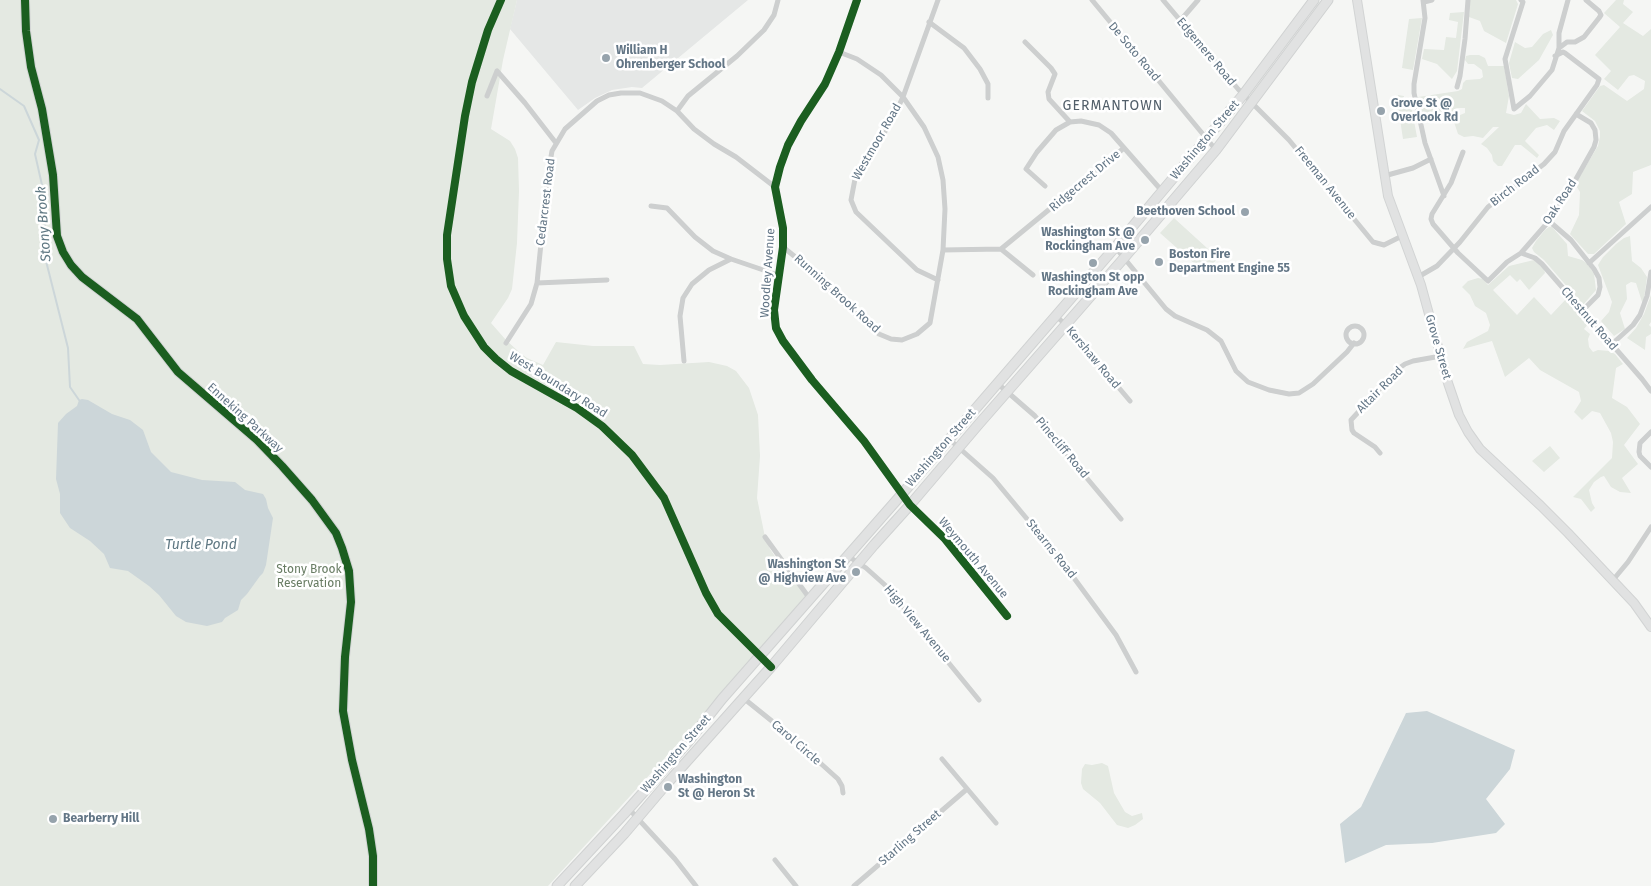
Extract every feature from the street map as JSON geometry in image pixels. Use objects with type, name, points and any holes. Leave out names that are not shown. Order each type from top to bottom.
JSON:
[{"type":"main road","name":"Enneking Parkway","points":[[25,0],[26,32],[31,67],[42,109],[53,175],[57,236],[71,265],[100,292],[137,319],[178,372],[270,453],[312,500],[336,533],[342,548],[349,571],[351,602],[345,657],[343,711],[352,760],[369,829],[373,856],[373,886]]},
{"type":"main road","name":"Washington Street","points":[[557,886],[629,809],[1116,247],[1243,95],[1314,0]]},
{"type":"main road","name":"Washington Street","points":[[575,886],[638,819],[742,697],[771,667],[858,563],[1216,150],[1328,0]]},
{"type":"main road","name":"Grove Street","points":[[1356,1],[1390,203],[1418,276],[1459,415],[1480,449],[1541,506],[1613,580],[1642,613],[1651,627]]},
{"type":"street","name":"West Boundary Road","points":[[502,0],[488,30],[464,116],[447,235],[447,259],[454,294],[464,316],[484,346],[496,359],[511,371],[577,408],[602,426],[632,455],[664,498],[706,593],[718,614],[771,667]]},
{"type":"street","points":[[677,111],[688,96],[737,56],[764,30],[774,15],[778,0]]},
{"type":"street","name":"Woodley Avenue","points":[[857,0],[839,52],[825,84],[800,121],[788,145],[776,187],[783,228],[783,247],[774,310],[776,328],[783,341],[812,380],[864,441],[903,493]]},
{"type":"street","name":"Westmoor Road","points":[[938,0],[902,97],[891,122],[855,179],[851,200],[856,212],[916,270],[938,280]]},
{"type":"street","name":"De Soto Road","points":[[1092,0],[1216,150]]},
{"type":"street","name":"Edgemere Road","points":[[1163,0],[1251,103]]},
{"type":"street","points":[[1180,21],[1198,0]]},
{"type":"street","points":[[1432,0],[1424,1],[1424,23],[1414,89],[1425,143],[1444,196]]},
{"type":"street","points":[[1457,87],[1465,39],[1468,0]]},
{"type":"street","points":[[1522,1],[1505,59],[1514,110],[1530,96],[1555,65],[1559,33],[1568,0]]},
{"type":"street","points":[[1558,48],[1567,42],[1575,42],[1584,37],[1601,14],[1586,0]]},
{"type":"street","points":[[929,22],[964,48],[980,69],[988,84],[988,98]]},
{"type":"street","points":[[1025,42],[1055,74],[1048,92],[1049,100],[1070,122]]},
{"type":"street","name":"Running Brook Road","points":[[783,247],[804,264],[878,334],[902,340],[918,334],[930,323],[943,250],[945,209],[943,180],[938,157],[924,128],[902,97],[880,75],[857,59],[839,52]]},
{"type":"street","name":"Birch Road","points":[[1418,276],[1436,266],[1454,248],[1488,207],[1550,159],[1564,131],[1598,83],[1599,79],[1570,56],[1563,52],[1555,56]]},
{"type":"street","points":[[487,96],[497,71],[556,143]]},
{"type":"street","name":"Cedarcrest Road","points":[[506,343],[531,304],[537,284],[552,151],[565,129],[597,101],[609,95],[640,93],[662,101],[677,111],[694,129],[776,187]]},
{"type":"street","name":"Freeman Avenue","points":[[1251,103],[1289,140],[1373,242],[1384,245],[1402,236]]},
{"type":"street","name":"Oak Road","points":[[1454,248],[1488,281],[1510,260],[1521,253],[1549,221],[1570,190],[1596,140],[1595,130],[1591,123],[1576,114]]},
{"type":"street","points":[[1045,186],[1026,169],[1037,152],[1056,130],[1070,122],[1099,125],[1111,133],[1124,148]]},
{"type":"street","name":"Ridgecrest Drive","points":[[1001,250],[1124,148],[1162,191]]},
{"type":"street","points":[[1454,248],[1433,224],[1431,219],[1432,214],[1451,183],[1463,152]]},
{"type":"street","points":[[1384,176],[1413,168],[1431,159]]},
{"type":"street","points":[[651,206],[667,208],[701,242],[713,251],[778,275]]},
{"type":"street","points":[[1589,263],[1651,207]]},
{"type":"street","points":[[1549,221],[1566,235],[1599,278],[1599,291],[1596,298],[1582,311]]},
{"type":"street","points":[[1116,247],[1166,309],[1175,316],[1206,330],[1221,341],[1236,371],[1248,382],[1269,390],[1289,394],[1299,393],[1313,384],[1354,343]]},
{"type":"street","points":[[943,250],[1001,250],[1033,275]]},
{"type":"street","name":"Chestnut Road","points":[[1521,253],[1534,258],[1542,264],[1651,392]]},
{"type":"street","points":[[684,361],[680,316],[684,298],[692,284],[709,270],[731,258]]},
{"type":"street","points":[[1612,344],[1633,325],[1640,315],[1647,296],[1651,272]]},
{"type":"street","points":[[537,284],[607,280]]},
{"type":"street","name":"Kershaw Road","points":[[1056,316],[1066,325],[1130,401]]},
{"type":"street","name":"Altair Road","points":[[1380,453],[1375,446],[1354,433],[1351,420],[1398,369],[1413,361],[1441,356]]},
{"type":"street","name":"Pinecliff Road","points":[[997,383],[1035,416],[1120,519]]},
{"type":"street","points":[[1651,432],[1640,443],[1639,452],[1640,456],[1651,467]]},
{"type":"street","name":"Stearns Road","points":[[949,439],[993,478],[1057,555],[1116,635],[1136,672]]},
{"type":"street","name":"Weymouth Avenue","points":[[903,493],[910,505],[945,539],[1007,616]]},
{"type":"street","points":[[1613,580],[1628,562],[1651,526]]},
{"type":"street","points":[[765,537],[810,599]]},
{"type":"street","name":"High View Avenue","points":[[848,556],[885,585],[980,700]]},
{"type":"street","name":"Carol Circle","points":[[742,697],[788,734],[838,779],[843,793]]},
{"type":"street","points":[[942,759],[996,824]]},
{"type":"street","name":"Starling Street","points":[[854,886],[967,789]]},
{"type":"street","points":[[629,809],[675,859],[696,886]]},
{"type":"street","points":[[775,860],[796,886]]},
{"type":"shaded area","name":"William H Ohrenberger School","points":[[517,0],[748,0],[642,88],[632,87],[612,90],[595,98],[578,110],[510,29]]},
{"type":"green space","name":"Stony Brook Reservation","points":[[0,0],[517,0],[503,60],[491,129],[510,141],[518,158],[517,243],[512,289],[491,323],[518,351],[527,358],[543,365],[556,342],[593,346],[634,346],[643,364],[660,365],[709,362],[727,366],[736,371],[749,388],[758,415],[760,456],[757,498],[765,537],[770,549],[784,570],[810,599],[548,886],[0,886]]},
{"type":"green space","points":[[1470,0],[1516,0],[1518,4],[1506,43],[1484,31],[1480,21],[1469,17]]},
{"type":"green space","points":[[1616,0],[1624,0],[1623,4],[1633,12],[1623,23],[1643,36],[1651,29],[1651,165],[1633,172],[1632,194],[1619,202],[1626,224],[1594,254],[1588,254],[1570,234],[1579,215],[1580,192],[1575,184],[1598,146],[1600,131],[1595,121],[1582,111],[1600,86],[1604,85],[1627,101],[1644,89],[1645,81],[1634,75],[1629,76],[1618,90],[1604,79],[1611,71],[1595,55],[1620,27],[1604,13]]},
{"type":"green space","points":[[1464,12],[1457,71],[1452,79],[1437,64],[1422,59],[1424,49],[1444,50],[1446,37],[1456,38],[1458,22],[1449,20],[1450,13]]},
{"type":"green space","points":[[1422,18],[1413,70],[1402,68],[1409,19]]},
{"type":"green space","points":[[1551,30],[1553,35],[1539,60],[1518,79],[1512,78],[1509,63],[1515,42],[1525,48],[1532,47],[1543,34]]},
{"type":"green space","points":[[1479,55],[1485,58],[1488,66],[1504,66],[1509,96],[1506,113],[1514,115],[1521,113],[1526,104],[1540,119],[1554,118],[1560,121],[1554,130],[1547,125],[1536,128],[1525,141],[1539,155],[1537,158],[1521,145],[1515,145],[1502,166],[1498,166],[1493,161],[1492,155],[1487,148],[1481,144],[1499,127],[1493,127],[1483,138],[1464,137],[1458,134],[1454,122],[1455,117],[1465,113],[1465,108],[1457,108],[1450,113],[1425,122],[1421,119],[1418,97],[1458,91],[1462,89],[1463,83],[1466,80],[1483,77],[1482,70],[1474,64],[1468,64],[1465,60],[1466,56]]},
{"type":"green space","points":[[1398,95],[1404,96],[1403,103],[1405,108],[1412,110],[1417,137],[1403,139]]},
{"type":"green space","points":[[1174,218],[1218,258],[1205,273],[1160,233]]},
{"type":"green space","points":[[1549,227],[1552,227],[1567,244],[1568,256],[1588,264],[1594,274],[1596,290],[1583,305],[1532,248]]},
{"type":"green space","points":[[1630,236],[1632,261],[1641,268],[1647,277],[1643,305],[1636,283],[1631,282],[1626,285],[1627,299],[1620,313],[1625,329],[1614,336],[1601,321],[1609,312],[1612,302],[1598,265],[1616,244]]},
{"type":"green space","points":[[1534,260],[1544,269],[1545,273],[1529,290],[1520,279],[1517,282],[1510,275],[1493,290],[1517,315],[1534,297],[1551,315],[1567,298],[1589,323],[1584,329],[1590,334],[1588,339],[1589,347],[1593,352],[1598,350],[1609,351],[1615,354],[1623,364],[1616,368],[1612,398],[1627,407],[1640,424],[1624,445],[1638,464],[1622,478],[1631,493],[1620,492],[1611,487],[1604,476],[1601,477],[1594,482],[1589,490],[1595,508],[1591,512],[1581,499],[1573,497],[1612,458],[1613,442],[1611,433],[1600,413],[1592,411],[1582,420],[1574,412],[1581,401],[1579,392],[1540,370],[1529,358],[1505,377],[1492,341],[1463,349],[1467,342],[1488,331],[1490,325],[1486,313],[1475,306],[1470,295],[1462,287],[1468,281],[1478,278],[1483,279],[1488,285],[1509,266]]},
{"type":"green space","points":[[1651,295],[1651,322],[1649,325],[1651,327],[1651,334],[1646,337],[1645,350],[1627,338],[1636,328],[1644,314]]},
{"type":"green space","points":[[1550,446],[1560,458],[1544,472],[1532,461]]},
{"type":"green space","points":[[1102,763],[1108,766],[1114,793],[1125,812],[1132,816],[1142,813],[1143,819],[1135,825],[1128,828],[1117,825],[1100,803],[1083,789],[1081,783],[1082,769],[1085,764]]},
{"type":"water","name":"Turtle Pond","points":[[82,399],[88,400],[112,414],[130,420],[143,430],[151,452],[171,472],[202,480],[235,482],[245,490],[263,494],[273,518],[266,565],[263,573],[241,600],[238,610],[222,622],[207,626],[186,622],[176,616],[149,586],[128,571],[110,568],[104,554],[90,541],[70,528],[60,513],[60,494],[56,479],[58,423]]},
{"type":"water","points":[[1427,711],[1515,750],[1510,769],[1486,799],[1505,824],[1496,833],[1432,843],[1386,845],[1345,863],[1340,824],[1361,807],[1406,713]]},
{"type":"waterway","name":"Stony Brook","points":[[0,89],[24,106],[39,140],[35,154],[42,185],[46,242],[45,257],[68,348],[70,387],[79,400]]},
{"type":"cycle path","points":[[25,0],[26,31],[31,67],[42,109],[53,175],[57,236],[63,252],[82,277],[137,319],[178,372],[257,440],[282,466],[312,500],[336,533],[342,548],[349,571],[351,602],[345,657],[343,711],[352,760],[369,829],[373,856],[373,886]]},
{"type":"cycle path","points":[[501,0],[488,30],[472,82],[465,116],[447,235],[447,259],[451,286],[464,316],[484,347],[496,359],[511,371],[577,408],[602,426],[632,455],[664,498],[706,593],[718,614],[771,667]]},
{"type":"cycle path","points":[[857,0],[839,52],[825,84],[788,145],[775,187],[783,228],[783,247],[774,310],[776,328],[783,341],[812,380],[864,441],[910,505],[945,539],[1007,616]]},
{"type":"place","name":"William H Ohrenberger School","points":[[606,58]]},
{"type":"place","name":"Grove St @ Overlook Rd","points":[[1381,111]]},
{"type":"place","name":"Beethoven School","points":[[1245,212]]},
{"type":"place","name":"Washington St @ Rockingham Ave","points":[[1145,240]]},
{"type":"place","name":"Boston Fire Department Engine 55","points":[[1159,262]]},
{"type":"place","name":"Washington St opp Rockingham Ave","points":[[1093,263]]},
{"type":"place","name":"Washington St @ Highview Ave","points":[[856,572]]},
{"type":"place","name":"Washington St @ Heron St","points":[[668,787]]},
{"type":"place","name":"Bearberry Hill","points":[[53,819]]},
{"type":"district","name":"GERMANTOWN","points":[[1113,106]]}]
